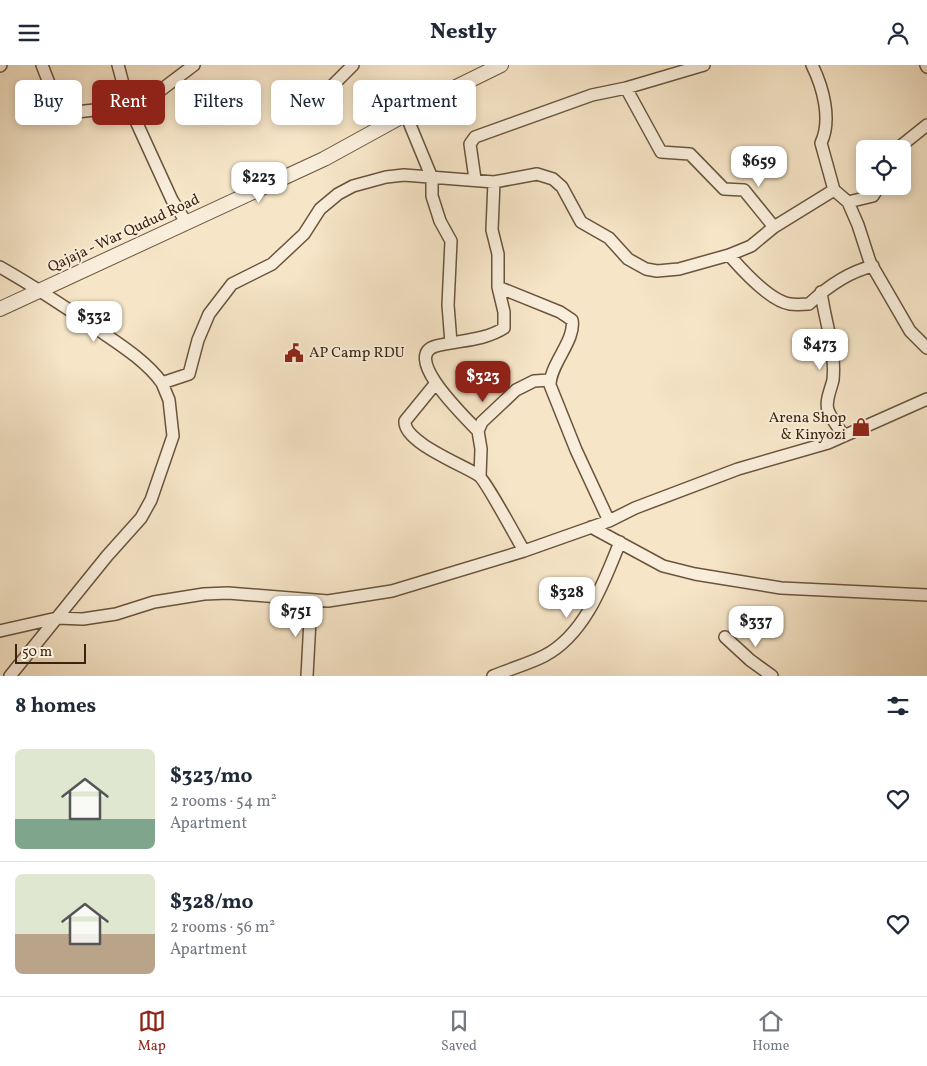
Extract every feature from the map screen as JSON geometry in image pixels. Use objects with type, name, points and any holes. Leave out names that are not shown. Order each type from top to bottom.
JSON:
[{"type":"street","points":[[42,65],[62,113],[92,110]]},
{"type":"street","points":[[118,65],[122,80]]},
{"type":"street","points":[[165,87],[194,65]]},
{"type":"street","points":[[338,80],[353,65]]},
{"type":"street","name":"Qajaja - War Qudud Road","points":[[466,80],[485,69],[501,65]]},
{"type":"street","points":[[474,179],[470,144],[475,137],[592,95],[626,88],[704,65]]},
{"type":"street","points":[[812,65],[822,86],[826,131],[821,143],[834,190],[848,202],[873,266],[910,331],[927,347]]},
{"type":"street","points":[[626,88],[661,152],[690,154],[724,189],[744,190],[774,227]]},
{"type":"street","points":[[138,125],[172,200],[186,222]]},
{"type":"street","name":"Qajaja - War Qudud Road","points":[[0,309],[324,159],[387,125]]},
{"type":"street","points":[[410,125],[432,178],[432,196],[436,208],[451,241],[448,305],[451,343]]},
{"type":"street","points":[[908,140],[927,125]]},
{"type":"street","points":[[162,383],[189,374],[198,340],[209,314],[232,284],[272,264],[304,234],[320,209],[338,194],[353,186],[386,177],[404,175],[494,182],[537,174],[553,179],[562,187],[581,222],[609,238],[628,259],[646,269],[657,271],[679,269],[729,255],[751,246],[774,227],[834,190]]},
{"type":"street","points":[[480,476],[481,449],[478,431],[436,383],[426,365],[427,353],[434,346],[472,340],[504,328],[504,312],[498,287],[498,254],[492,230],[494,182]]},
{"type":"street","points":[[848,202],[874,195]]},
{"type":"street","points":[[729,255],[748,275],[783,303],[809,304],[821,292],[851,271],[873,266]]},
{"type":"street","points":[[0,267],[41,290],[129,351],[156,375],[162,383],[169,400],[173,436],[151,500],[141,518],[129,534],[107,556],[10,676]]},
{"type":"street","points":[[498,287],[560,312],[572,320],[571,332],[550,375],[550,389],[609,521]]},
{"type":"street","points":[[821,292],[826,324],[833,346],[833,378],[827,403],[828,411],[844,436]]},
{"type":"street","points":[[478,431],[482,422],[516,390],[534,381],[550,380]]},
{"type":"street","points":[[436,383],[405,421],[406,427],[415,437],[437,454],[480,476],[524,551]]},
{"type":"street","points":[[0,631],[57,618],[83,619],[116,614],[154,602],[204,594],[258,595],[311,601],[347,599],[392,591],[524,551],[609,521],[635,508],[738,469],[844,436],[927,399]]},
{"type":"street","points":[[591,527],[663,566],[695,574],[781,588],[927,595]]},
{"type":"street","points":[[493,676],[544,656],[571,634],[583,620],[606,578],[620,542]]},
{"type":"street","points":[[307,676],[311,601]]},
{"type":"street","points":[[725,637],[750,660],[772,676]]},
{"type":"place","name":"AP Camp RDU","points":[[294,353]]},
{"type":"place","name":"Arena Shop & Kinyozi","points":[[861,427]]}]
